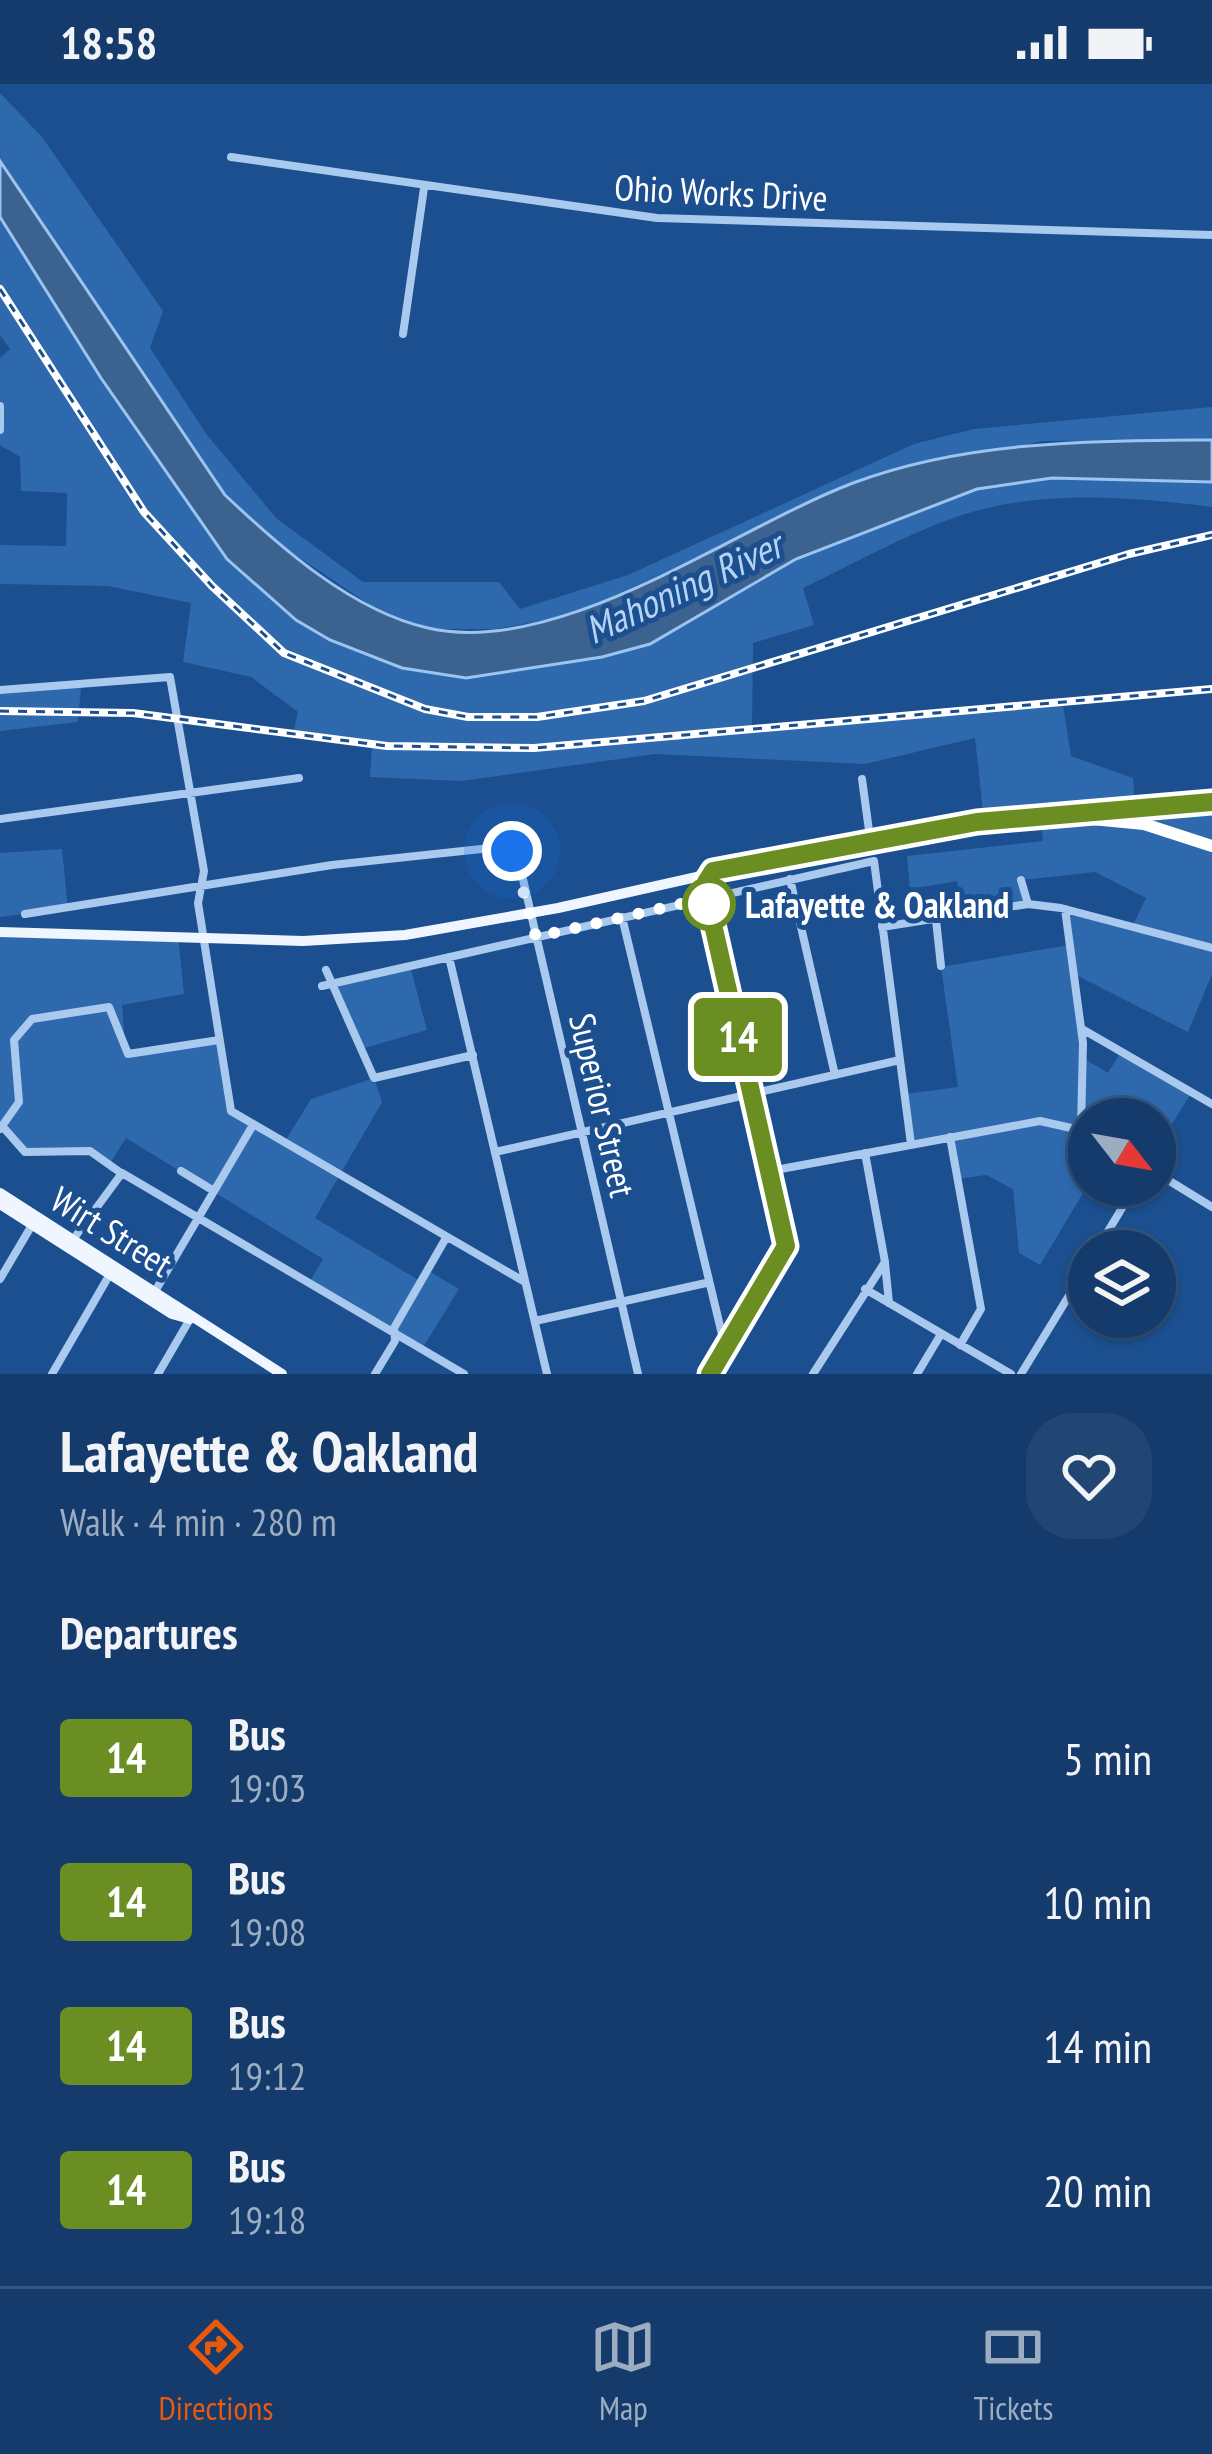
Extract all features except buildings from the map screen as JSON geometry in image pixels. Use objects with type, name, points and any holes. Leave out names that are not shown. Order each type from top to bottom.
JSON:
[{"type":"highway","points":[[1040,814],[1144,824],[1212,846]]},
{"type":"main road","points":[[0,932],[370,938],[531,913],[870,838],[1040,814],[1212,802]]},
{"type":"main road","points":[[707,898],[706,882],[713,871]]},
{"type":"main road","name":"Wirt Street","points":[[0,1193],[152,1296],[268,1370],[282,1374]]},
{"type":"main road","name":"Wirt Street","points":[[0,1204],[152,1296]]},
{"type":"street","name":"Ohio Works Drive","points":[[231,157],[644,217],[745,224],[1212,235]]},
{"type":"street","points":[[403,334],[424,188]]},
{"type":"street","points":[[0,406],[0,430]]},
{"type":"street","points":[[1,690],[166,675],[176,703],[204,871],[203,938],[231,1111],[525,1282]]},
{"type":"street","points":[[0,819],[299,778]]},
{"type":"street","points":[[862,778],[870,838]]},
{"type":"street","name":"Superior Street","points":[[201,886],[387,858],[500,847],[512,851],[531,913],[638,1374]]},
{"type":"street","points":[[327,985],[874,861],[911,1144]]},
{"type":"street","points":[[790,879],[835,1075]]},
{"type":"street","points":[[1021,880],[1028,904]]},
{"type":"street","points":[[25,914],[201,886]]},
{"type":"street","points":[[707,898],[786,1246],[710,1374]]},
{"type":"street","points":[[882,927],[1028,904],[1065,909],[1212,948]]},
{"type":"street","points":[[1065,909],[1082,1029],[1084,1098]]},
{"type":"street","points":[[622,917],[725,1348]]},
{"type":"street","points":[[936,920],[941,966]]},
{"type":"street","points":[[449,956],[547,1374]]},
{"type":"street","points":[[326,970],[327,985],[374,1078],[472,1055]]},
{"type":"street","points":[[219,1040],[128,1054],[109,1006],[32,1019],[14,1040],[19,1102],[2,1128],[25,1152],[90,1151],[464,1374]]},
{"type":"street","points":[[1082,1029],[1212,1104]]},
{"type":"street","points":[[495,1152],[900,1060]]},
{"type":"street","points":[[770,1172],[1048,1121],[1068,1126]]},
{"type":"street","points":[[152,1296],[253,1125]]},
{"type":"street","points":[[950,1137],[981,1310],[960,1345]]},
{"type":"street","points":[[865,1153],[889,1303]]},
{"type":"street","points":[[181,1171],[214,1191]]},
{"type":"street","points":[[72,1241],[120,1173]]},
{"type":"street","points":[[1176,1185],[1208,1204],[1212,1188]]},
{"type":"street","points":[[0,1279],[32,1226]]},
{"type":"street","points":[[375,1374],[446,1238]]},
{"type":"street","points":[[813,1374],[885,1262]]},
{"type":"street","points":[[52,1374],[110,1274]]},
{"type":"street","points":[[535,1322],[706,1283]]},
{"type":"street","points":[[865,1289],[1012,1374]]},
{"type":"street","points":[[1021,1374],[1068,1297]]},
{"type":"street","points":[[158,1374],[190,1319]]},
{"type":"street","points":[[917,1374],[941,1334]]},
{"type":"shaded area","points":[[0,93],[42,137],[163,311],[150,348],[207,435],[276,518],[363,582],[499,582],[520,609],[628,575],[914,444],[974,429],[1212,407],[1212,440],[1043,441],[854,483],[574,615],[496,629],[431,629],[379,611],[269,537],[225,495],[0,161]]},
{"type":"shaded area","points":[[0,217],[101,378],[296,620],[602,657],[650,644],[796,559],[977,489],[1052,478],[1212,482],[1212,507],[1122,498],[1061,498],[1001,505],[950,519],[803,588],[814,625],[753,643],[752,729],[1063,705],[1071,756],[1133,778],[1135,806],[1212,802],[1212,974],[1188,1032],[1076,975],[1083,1058],[1108,1073],[1122,1050],[1192,1092],[1176,1117],[1176,1098],[1068,1098],[1068,1206],[1075,1206],[1040,1265],[1019,1253],[1013,1189],[986,1175],[958,1179],[950,1138],[911,1144],[905,1094],[958,1087],[941,967],[1069,945],[1065,909],[1132,927],[1146,898],[1095,872],[1022,880],[1028,904],[965,916],[957,881],[910,889],[907,856],[1043,841],[1040,814],[984,821],[975,738],[865,764],[655,754],[461,781],[370,777],[372,747],[292,737],[298,712],[251,677],[183,662],[191,603],[108,586],[0,584],[0,545],[66,546],[67,493],[21,491],[20,457],[0,445],[0,358],[10,349],[0,335]]},
{"type":"shaded area","points":[[81,687],[78,722],[0,731],[0,690]]},
{"type":"shaded area","points":[[62,849],[68,908],[0,917],[0,853]]},
{"type":"shaded area","points":[[0,932],[178,936],[184,994],[122,1005],[126,1053],[219,1040],[231,1111],[284,1143],[311,1099],[374,1078],[382,1102],[315,1218],[420,1281],[427,1270],[459,1289],[422,1349],[309,1283],[323,1259],[126,1138],[109,1165],[90,1151],[33,1154],[0,1129]]},
{"type":"shaded area","points":[[410,966],[427,1030],[361,1049],[332,984]]},
{"type":"water","name":"Mahoning River","points":[[0,161],[225,495],[319,575],[372,607],[428,628],[479,632],[533,624],[589,607],[853,483],[940,458],[1030,446],[1212,440],[1212,482],[1052,478],[977,489],[796,559],[650,644],[602,657],[466,678],[402,668],[330,640],[296,620],[227,559],[101,378],[0,217]]},
{"type":"railway","points":[[0,289],[144,512],[212,586],[284,653],[425,709],[468,717],[537,717],[644,701],[1129,554],[1212,535]]},
{"type":"railway","points":[[0,711],[133,713],[387,746],[534,748],[1212,689]]},
{"type":"bus line","name":"14","points":[[710,1374],[786,1246],[707,898],[706,882],[713,871],[870,838],[977,822],[1212,802]]},
{"type":"place","name":"Lafayette & Oakland","points":[[709,904]]},
{"type":"route","points":[[512,851],[519,862],[536,937],[707,898],[709,904]]}]
